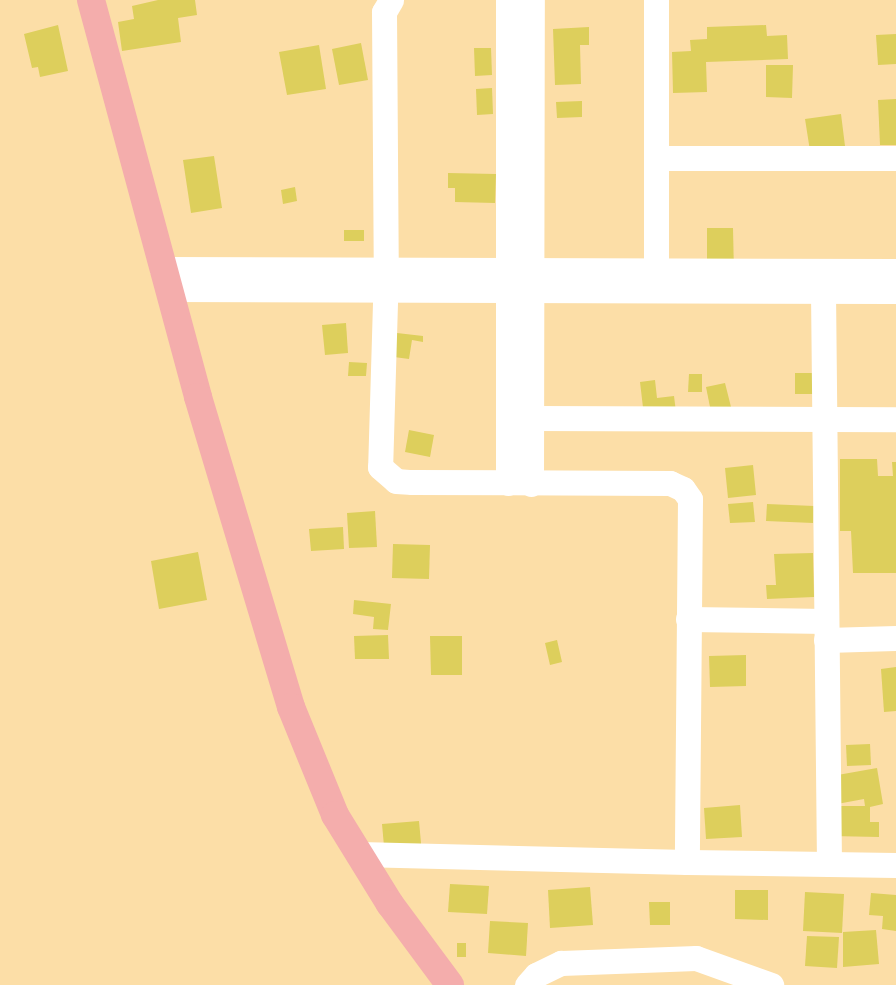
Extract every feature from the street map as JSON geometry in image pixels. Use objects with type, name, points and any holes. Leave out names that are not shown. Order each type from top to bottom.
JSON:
[{"type":"main road","points":[[91,0],[165,279],[291,707],[335,815],[390,904],[450,985]]},
{"type":"street","points":[[391,0],[384,12],[385,280],[380,467],[396,481],[670,483],[683,488],[690,499],[687,862]]},
{"type":"street","points":[[508,0],[520,280],[520,483]]},
{"type":"street","points":[[520,483],[532,418],[520,280],[532,0]]},
{"type":"street","points":[[656,0],[656,270]]},
{"type":"street","points":[[656,158],[896,158]]},
{"type":"street","points":[[520,280],[656,270],[896,271]]},
{"type":"street","points":[[165,279],[520,280],[823,291],[896,291]]},
{"type":"street","points":[[823,291],[829,864]]},
{"type":"street","points":[[532,418],[896,419]]},
{"type":"street","points":[[688,619],[826,630],[896,638]]},
{"type":"street","points":[[359,854],[896,865]]},
{"type":"street","points":[[527,985],[536,975],[561,963],[696,958],[771,985]]},
{"type":"building","points":[[158,0],[195,0],[197,15],[178,18],[181,42],[122,51],[118,22],[134,19],[132,6]]},
{"type":"building","points":[[58,25],[68,71],[40,77],[38,67],[32,68],[24,34]]},
{"type":"building","points":[[766,25],[767,36],[787,35],[788,59],[706,62],[707,92],[673,93],[672,52],[691,51],[690,40],[707,39],[707,27]]},
{"type":"building","points":[[589,27],[589,45],[580,45],[581,84],[555,85],[553,29]]},
{"type":"building","points":[[896,34],[896,64],[878,65],[876,35]]},
{"type":"building","points":[[361,43],[368,80],[339,85],[332,49]]},
{"type":"building","points":[[319,45],[326,89],[287,95],[279,52]]},
{"type":"building","points":[[474,48],[491,48],[492,75],[475,76]]},
{"type":"building","points":[[766,65],[793,65],[792,98],[766,97]]},
{"type":"building","points":[[492,88],[493,114],[477,115],[476,89]]},
{"type":"building","points":[[896,99],[896,145],[880,145],[878,100]]},
{"type":"building","points":[[582,101],[582,117],[557,118],[556,102]]},
{"type":"building","points":[[841,114],[845,146],[810,151],[805,119]]},
{"type":"building","points":[[214,156],[222,208],[191,213],[183,160]]},
{"type":"building","points":[[448,173],[496,174],[495,203],[455,202],[455,188],[448,188]]},
{"type":"building","points":[[295,187],[297,201],[283,204],[281,190]]},
{"type":"building","points":[[707,228],[733,228],[734,273],[707,274]]},
{"type":"building","points":[[344,230],[364,230],[364,241],[344,241]]},
{"type":"building","points":[[346,323],[348,353],[325,355],[322,325]]},
{"type":"building","points":[[397,333],[423,336],[423,342],[412,340],[409,359],[394,357]]},
{"type":"building","points":[[349,362],[367,363],[366,376],[348,376]]},
{"type":"building","points":[[795,373],[813,373],[813,394],[795,394]]},
{"type":"building","points":[[689,374],[702,374],[702,392],[688,392]]},
{"type":"building","points":[[655,380],[657,398],[674,396],[676,412],[644,416],[640,382]]},
{"type":"building","points":[[725,383],[731,407],[711,412],[706,387]]},
{"type":"building","points":[[409,430],[434,435],[430,457],[405,452]]},
{"type":"building","points":[[840,459],[877,459],[878,476],[893,476],[892,462],[896,462],[896,573],[853,573],[851,531],[840,531]]},
{"type":"building","points":[[753,465],[756,495],[728,498],[725,468]]},
{"type":"building","points":[[753,502],[755,522],[730,523],[728,504]]},
{"type":"building","points":[[767,504],[814,506],[813,523],[766,521]]},
{"type":"building","points":[[375,511],[377,547],[349,548],[347,513]]},
{"type":"building","points":[[343,527],[344,549],[311,551],[309,529]]},
{"type":"building","points":[[393,544],[430,545],[429,579],[392,578]]},
{"type":"building","points":[[198,552],[207,600],[159,609],[151,561]]},
{"type":"building","points":[[813,553],[814,597],[767,599],[766,585],[776,585],[774,554]]},
{"type":"building","points":[[354,600],[391,604],[388,630],[373,629],[374,617],[353,614]]},
{"type":"building","points":[[388,635],[389,659],[355,659],[354,636]]},
{"type":"building","points":[[430,636],[462,636],[462,675],[431,675]]},
{"type":"building","points":[[557,640],[562,662],[550,665],[545,643]]},
{"type":"building","points":[[746,655],[746,686],[710,687],[709,656]]},
{"type":"building","points":[[896,667],[896,711],[884,712],[881,669]]},
{"type":"building","points":[[870,744],[871,765],[847,766],[846,745]]},
{"type":"building","points":[[877,768],[883,804],[870,807],[870,822],[879,822],[879,837],[831,836],[832,806],[865,806],[864,799],[837,804],[832,776]]},
{"type":"building","points":[[740,805],[742,837],[706,839],[704,808]]},
{"type":"building","points":[[419,821],[422,854],[385,857],[382,824]]},
{"type":"building","points":[[450,884],[489,886],[487,914],[448,912]]},
{"type":"building","points":[[590,887],[593,925],[550,928],[548,890]]},
{"type":"building","points":[[735,890],[768,890],[768,920],[735,919]]},
{"type":"building","points":[[805,892],[844,894],[842,933],[803,931]]},
{"type":"building","points":[[871,893],[896,895],[896,931],[882,929],[883,916],[869,915]]},
{"type":"building","points":[[649,902],[670,902],[670,925],[650,925]]},
{"type":"building","points":[[490,921],[528,923],[526,956],[488,953]]},
{"type":"building","points":[[876,930],[879,964],[843,967],[843,932]]},
{"type":"building","points":[[807,936],[839,937],[837,968],[805,966]]},
{"type":"building","points":[[457,943],[466,943],[466,957],[457,957]]}]
